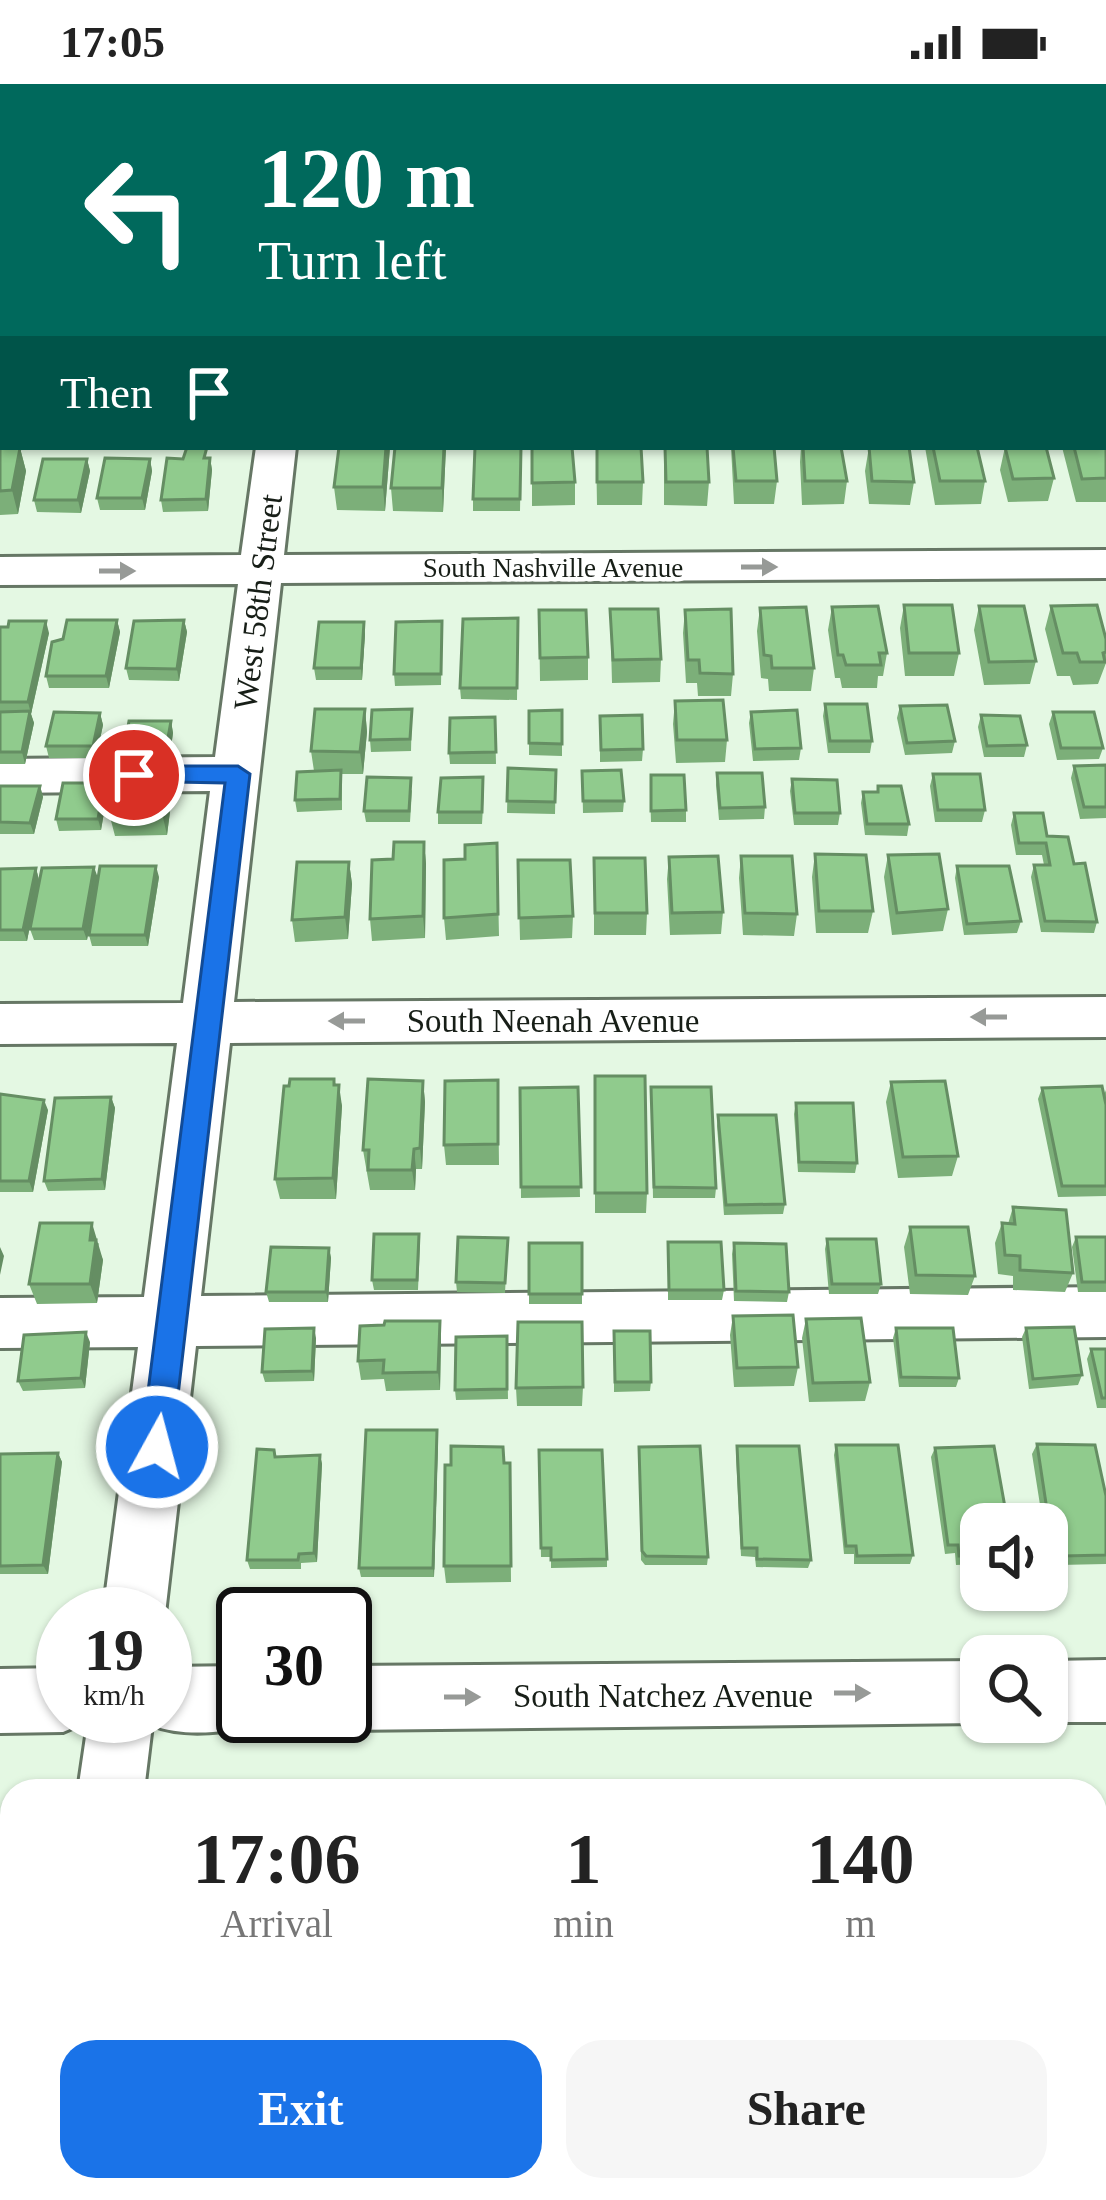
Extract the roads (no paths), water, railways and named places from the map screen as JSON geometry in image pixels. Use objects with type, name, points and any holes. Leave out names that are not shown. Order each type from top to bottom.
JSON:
[{"type":"street","name":"West 58th Street","points":[[138,1587],[275,450]]},
{"type":"street","name":"South Nashville Avenue","points":[[0,572],[1106,564]]},
{"type":"street","points":[[0,776],[238,774]]},
{"type":"street","name":"South Neenah Avenue","points":[[0,1024],[1106,1017]]},
{"type":"street","points":[[0,1323],[1106,1312]]},
{"type":"street","points":[[1068,1692],[1106,1691]]},
{"type":"street","name":"South Natchez Avenue","points":[[372,1698],[960,1692]]},
{"type":"street","points":[[0,1701],[36,1700]]},
{"type":"street","points":[[113,1779],[117,1743]]}]
